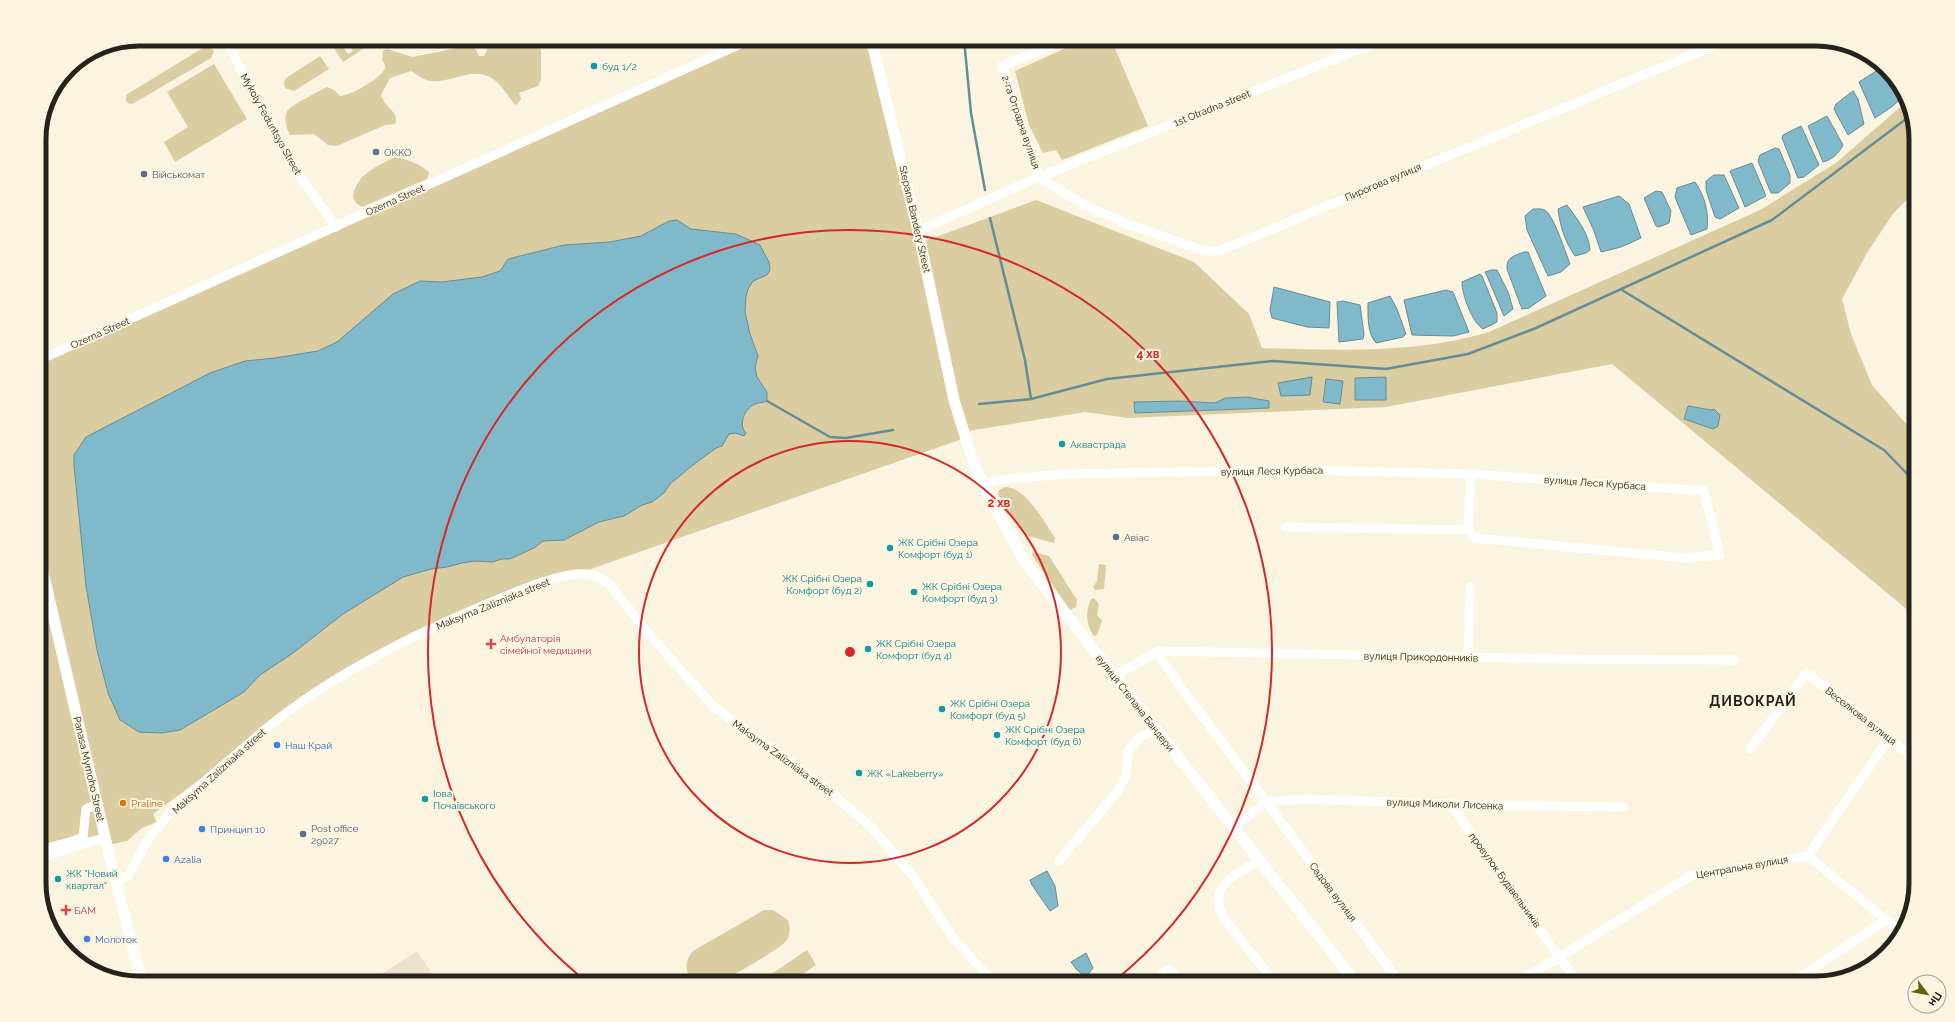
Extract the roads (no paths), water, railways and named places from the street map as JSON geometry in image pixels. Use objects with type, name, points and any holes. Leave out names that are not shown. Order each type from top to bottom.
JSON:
[{"type":"main road","name":"Stepana Bandery Street","points":[[873,46],[918,231],[954,400],[972,458],[983,484]]},
{"type":"main road","name":"вулиця Степана Бандери","points":[[983,484],[1025,562],[1351,976]]},
{"type":"main road","name":"Panasa Myrnoho Street","points":[[46,585],[115,881],[140,976]]},
{"type":"street","name":"Mykoly Feduntsya Street","points":[[229,46],[294,168],[336,227]]},
{"type":"street","name":"Ozerna Street","points":[[46,357],[737,46]]},
{"type":"street","name":"2-га Отрадна вулиця","points":[[1039,177],[1002,66],[1051,46]]},
{"type":"street","points":[[1340,46],[1344,56]]},
{"type":"street","name":"1st Otradna street","points":[[918,231],[1039,177],[1368,46]]},
{"type":"street","name":"Пирогова вулиця","points":[[1039,177],[1084,205],[1127,224],[1205,251],[1219,251],[1713,46]]},
{"type":"street","name":"вулиця Леся Курбаса","points":[[983,484],[998,480],[1064,474],[1297,470],[1471,474],[1704,491],[1720,555],[1686,558],[1483,539],[1475,538],[1468,530],[1286,527]]},
{"type":"street","points":[[1468,530],[1471,474]]},
{"type":"street","name":"Maksyma Zalizniaka street","points":[[115,881],[127,877],[153,833],[202,783],[269,726],[308,697],[414,636],[449,620],[503,597],[551,580],[577,574],[587,574],[600,578],[611,586],[648,633],[714,707],[828,789],[872,828],[914,877],[953,938],[988,976]]},
{"type":"street","points":[[1468,657],[1470,587]]},
{"type":"street","points":[[1114,676],[1159,651]]},
{"type":"street","name":"вулиця Прикордонників","points":[[1159,651],[1735,660]]},
{"type":"street","name":"Садова вулиця","points":[[1159,651],[1162,661],[1395,976]]},
{"type":"street","name":"Веселкова вулиця","points":[[1750,749],[1806,673],[1909,754]]},
{"type":"street","points":[[1059,861],[1117,792],[1126,776],[1128,751],[1140,737],[1156,730]]},
{"type":"street","points":[[1889,738],[1808,856],[1897,928]]},
{"type":"street","name":"вулиця Миколи Лисенка","points":[[1266,802],[1305,799],[1450,804],[1624,807]]},
{"type":"street","points":[[1234,827],[1266,802]]},
{"type":"street","points":[[46,848],[73,842],[83,837],[86,809],[89,806],[98,804]]},
{"type":"street","name":"провулок Будівельників","points":[[1450,804],[1573,976]]},
{"type":"street","points":[[46,856],[105,838]]},
{"type":"street","name":"Центральна вулиця","points":[[1527,976],[1690,876],[1808,856]]},
{"type":"street","points":[[1260,860],[1226,884],[1220,891],[1217,898],[1219,912],[1269,976]]},
{"type":"street","points":[[1802,976],[1886,920]]},
{"type":"street","points":[[1161,976],[1169,969],[1174,976]]},
{"type":"water","points":[[1878,70],[1893,87],[1900,99],[1893,106],[1875,118],[1859,82]]},
{"type":"water","points":[[1853,91],[1858,99],[1864,124],[1848,135],[1834,109],[1836,104]]},
{"type":"water","points":[[1827,116],[1843,145],[1835,156],[1823,162],[1808,126]]},
{"type":"water","points":[[1801,126],[1819,165],[1804,177],[1798,178],[1782,138],[1783,135]]},
{"type":"water","points":[[1775,148],[1779,149],[1790,175],[1790,183],[1778,193],[1771,193],[1758,161],[1760,155]]},
{"type":"water","points":[[1752,163],[1766,196],[1745,207],[1730,171]]},
{"type":"water","points":[[1714,175],[1724,175],[1739,208],[1720,219],[1715,217],[1706,190],[1706,181]]},
{"type":"water","points":[[1695,182],[1704,199],[1707,211],[1707,229],[1691,235],[1675,197],[1677,188]]},
{"type":"water","points":[[1656,191],[1662,192],[1671,211],[1669,223],[1659,227],[1656,226],[1644,198]]},
{"type":"water","points":[[1619,196],[1629,204],[1641,238],[1621,247],[1601,252],[1594,231],[1583,207]]},
{"type":"water","points":[[1567,205],[1582,226],[1590,250],[1586,253],[1575,256],[1571,251],[1562,228],[1558,209]]},
{"type":"water","points":[[1533,209],[1542,209],[1547,211],[1557,230],[1570,264],[1561,272],[1548,276],[1527,230],[1525,216]]},
{"type":"water","points":[[677,220],[691,229],[736,234],[760,245],[769,262],[770,270],[767,275],[753,281],[746,296],[745,312],[750,334],[758,356],[755,367],[757,377],[767,392],[767,401],[751,406],[745,413],[742,422],[742,426],[746,433],[744,436],[735,433],[729,434],[722,446],[716,448],[693,465],[670,484],[664,493],[652,502],[642,505],[624,516],[599,522],[564,540],[543,541],[534,548],[510,559],[502,559],[492,562],[475,561],[462,563],[431,569],[403,577],[343,614],[293,653],[260,675],[244,692],[180,730],[161,733],[139,732],[120,720],[108,693],[97,650],[86,586],[74,455],[86,437],[210,373],[245,361],[318,351],[337,342],[393,294],[420,281],[442,282],[482,277],[500,271],[508,259],[564,245],[610,242],[641,236],[669,221]]},
{"type":"water","points":[[1524,252],[1528,252],[1546,296],[1529,308],[1522,309],[1507,269],[1507,265],[1509,259]]},
{"type":"water","points":[[1497,270],[1508,292],[1513,309],[1504,316],[1485,272]]},
{"type":"water","points":[[1480,274],[1497,313],[1497,322],[1483,329],[1475,321],[1468,308],[1462,287],[1462,282]]},
{"type":"water","points":[[1274,287],[1330,302],[1329,328],[1307,327],[1272,318],[1270,310]]},
{"type":"water","points":[[1446,290],[1453,292],[1469,332],[1453,336],[1412,335],[1404,300]]},
{"type":"water","points":[[1390,296],[1397,309],[1406,334],[1403,337],[1376,343],[1370,329],[1368,303]]},
{"type":"water","points":[[1343,301],[1360,305],[1364,334],[1363,339],[1339,342],[1337,302]]},
{"type":"water","points":[[1312,377],[1310,395],[1281,396],[1278,383]]},
{"type":"water","points":[[1386,377],[1386,400],[1355,400],[1355,378]]},
{"type":"water","points":[[1326,379],[1343,381],[1340,404],[1323,402]]},
{"type":"water","points":[[1247,397],[1269,401],[1269,408],[1135,413],[1134,402],[1179,401],[1215,403],[1225,398]]},
{"type":"water","points":[[1688,406],[1711,410],[1714,409],[1720,415],[1718,426],[1713,429],[1684,419]]},
{"type":"water","points":[[1047,871],[1055,886],[1058,906],[1050,911],[1030,880]]},
{"type":"water","points":[[1086,953],[1093,968],[1087,976],[1085,976],[1076,969],[1071,962]]},
{"type":"waterway","points":[[965,46],[971,113],[985,190]]},
{"type":"waterway","points":[[979,404],[1031,399],[1107,379],[1273,361],[1386,369],[1468,354],[1536,328],[1772,220],[1906,119]]},
{"type":"waterway","points":[[990,218],[1025,360],[1031,399]]},
{"type":"waterway","points":[[1622,290],[1884,450],[1909,476]]},
{"type":"waterway","points":[[767,401],[830,437],[846,438],[893,430]]},
{"type":"place","name":"буд 1/2","points":[[594,66]]},
{"type":"place","name":"OKKO","points":[[376,152]]},
{"type":"place","name":"Військомат","points":[[144,174]]},
{"type":"place","name":"Аквастрада","points":[[1062,444]]},
{"type":"place","name":"Авіас","points":[[1116,537]]},
{"type":"place","name":"ЖК Срібні Озера Комфорт (буд 1)","points":[[890,548]]},
{"type":"place","name":"ЖК Срібні Озера Комфорт (буд 2)","points":[[870,584]]},
{"type":"place","name":"ЖК Срібні Озера Комфорт (буд 3)","points":[[914,592]]},
{"type":"place","name":"Амбулаторія сімейної медицини","points":[[491,644]]},
{"type":"place","name":"ЖК Срібні Озера Комфорт (буд 4)","points":[[868,649]]},
{"type":"place","name":"ЖК Срібні Озера Комфорт (буд 5)","points":[[942,709]]},
{"type":"place","name":"ЖК Срібні Озера Комфорт (буд 6)","points":[[997,735]]},
{"type":"place","name":"Наш Край","points":[[277,745]]},
{"type":"place","name":"ЖК «Lakeberry»","points":[[859,773]]},
{"type":"place","name":"Іова Почаївського","points":[[425,799]]},
{"type":"place","name":"Praline","points":[[123,803]]},
{"type":"place","name":"Принцип 10","points":[[202,829]]},
{"type":"place","name":"Post office 29027","points":[[303,834]]},
{"type":"place","name":"Azalia","points":[[166,859]]},
{"type":"place","name":"ЖК \"Новий квартал\"","points":[[58,879]]},
{"type":"place","name":"БАМ","points":[[66,910]]},
{"type":"place","name":"Молоток","points":[[87,939]]},
{"type":"district","name":"ДИВОКРАЙ","points":[[1753,701]]}]
